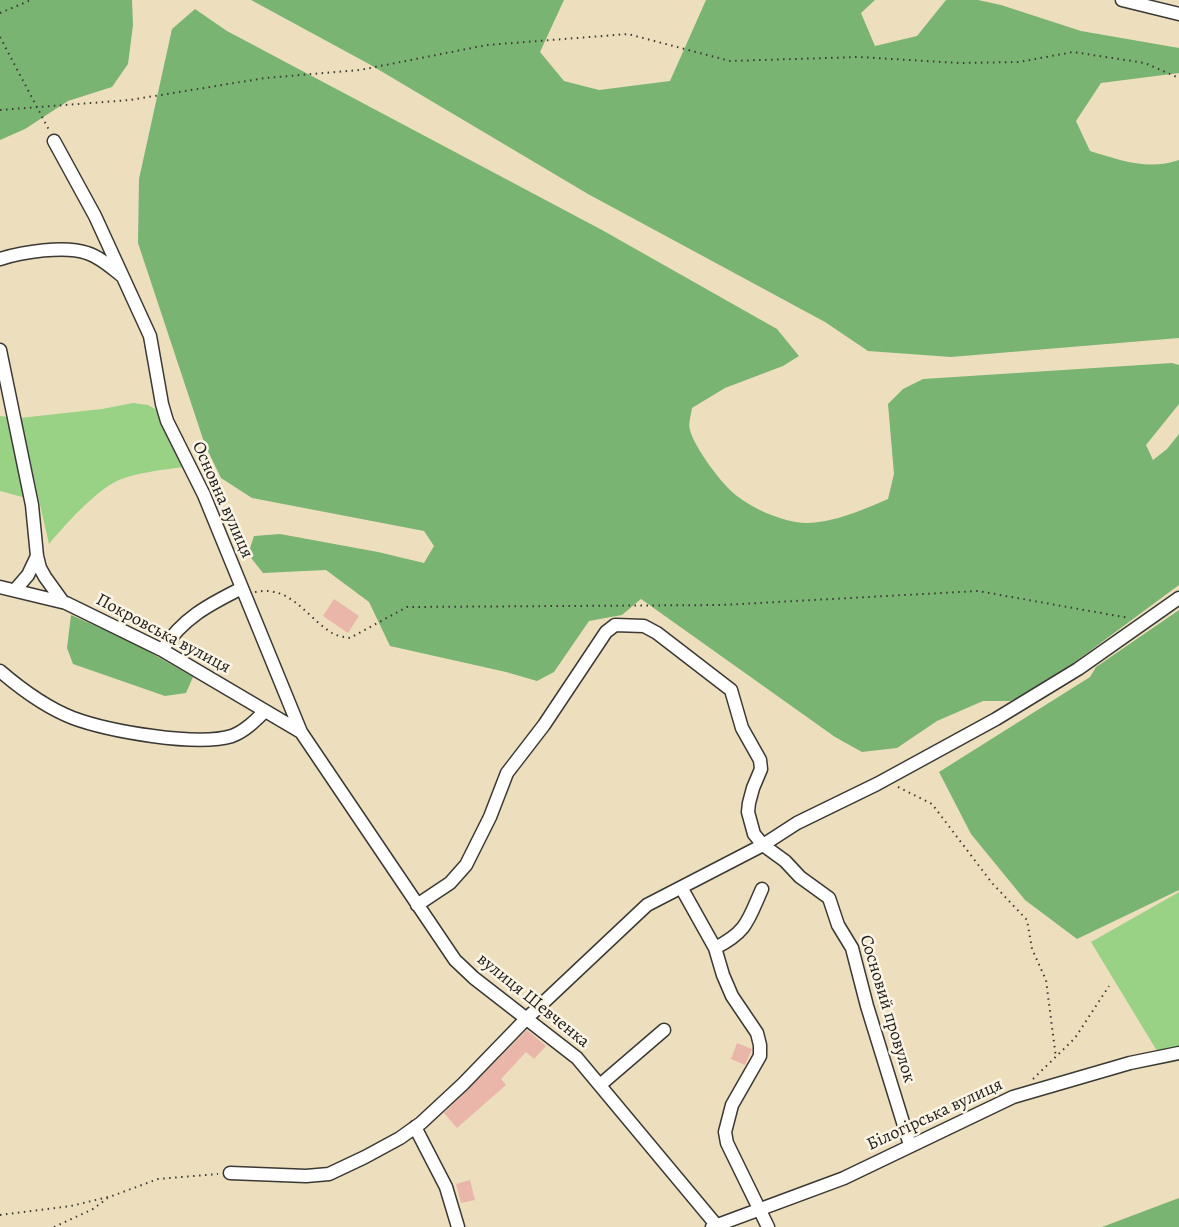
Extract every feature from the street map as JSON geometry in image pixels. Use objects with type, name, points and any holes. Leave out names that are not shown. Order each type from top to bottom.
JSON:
[{"type":"street","points":[[1122,0],[1179,14]]},
{"type":"street","name":"Основна вулиця","points":[[54,141],[108,244],[150,336],[167,421],[204,495],[301,732]]},
{"type":"street","points":[[0,260],[16,254],[68,250],[90,254],[99,253],[108,244]]},
{"type":"street","points":[[90,254],[124,278]]},
{"type":"street","points":[[0,350],[32,505],[37,556],[45,578],[63,602]]},
{"type":"street","points":[[15,590],[28,575],[37,556]]},
{"type":"street","name":"Покровська вулиця","points":[[0,586],[63,602],[162,650],[301,732]]},
{"type":"street","points":[[162,650],[174,632],[206,605],[243,591]]},
{"type":"street","points":[[230,1173],[306,1176],[329,1174],[365,1158],[400,1138],[463,1084],[526,1019],[647,905],[682,889],[763,845],[797,823],[885,780],[996,719],[1078,669],[1179,598]]},
{"type":"street","points":[[417,905],[450,883],[466,865],[490,817],[507,773],[544,724],[606,632],[615,625],[644,626],[657,633],[732,690],[742,728],[760,760],[761,769],[753,788],[748,812],[754,834],[763,845]]},
{"type":"street","points":[[0,671],[50,707],[74,719],[130,733],[175,738],[218,738],[233,735],[244,729],[265,711]]},
{"type":"street","name":"вулиця Шевченка","points":[[301,732],[455,960],[474,978],[577,1058],[715,1226]]},
{"type":"street","name":"Сосновий провулок","points":[[763,845],[829,898],[838,925],[850,942],[867,1006],[910,1145]]},
{"type":"street","points":[[682,889],[716,948],[723,975],[732,996],[757,1033],[760,1056],[732,1105],[725,1132],[727,1143],[768,1227]]},
{"type":"street","points":[[716,948],[734,939],[742,931],[762,889]]},
{"type":"street","points":[[600,1085],[664,1030]]},
{"type":"street","name":"Білогірська вулиця","points":[[715,1226],[844,1179],[1013,1097],[1130,1063],[1179,1053]]},
{"type":"street","points":[[415,1127],[446,1187],[458,1227]]},
{"type":"path","points":[[0,13],[31,0]]},
{"type":"path","points":[[0,110],[130,100],[265,78],[360,70],[487,45],[628,34],[730,61],[859,57],[959,63],[1019,62],[1073,52],[1145,63],[1179,78]]},
{"type":"path","points":[[0,37],[54,141]]},
{"type":"path","points":[[243,591],[267,590],[286,595],[333,634],[350,638],[407,607],[722,605],[978,591],[1147,621]]},
{"type":"path","points":[[885,780],[932,804],[992,883],[1027,920],[1032,949],[1046,980],[1056,1058]]},
{"type":"path","points":[[1031,1081],[1075,1038],[1109,986]]},
{"type":"path","points":[[0,1215],[71,1206],[112,1196],[158,1179],[230,1173]]},
{"type":"path","points":[[54,1227],[93,1209],[112,1196]]},
{"type":"green space","points":[[0,0],[132,0],[133,25],[128,64],[112,87],[68,101],[25,129],[0,140]]},
{"type":"green space","points":[[251,0],[564,0],[540,52],[564,81],[599,90],[670,81],[706,0],[875,0],[861,13],[875,46],[917,36],[946,0],[978,0],[1001,5],[1081,31],[1179,48],[1179,73],[1101,83],[1076,121],[1090,151],[1134,163],[1156,164],[1179,160],[1179,338],[951,357],[868,351],[825,322],[588,194],[369,64]]},
{"type":"green space","points":[[195,9],[227,31],[602,230],[777,329],[799,356],[783,366],[725,388],[692,408],[689,425],[697,446],[724,484],[743,500],[773,516],[788,521],[819,522],[867,508],[888,499],[894,474],[888,404],[903,389],[923,379],[1172,363],[1179,365],[1179,404],[1146,445],[1153,460],[1167,449],[1179,434],[1179,585],[1041,687],[1010,701],[983,701],[937,721],[897,748],[862,752],[835,737],[641,599],[622,615],[589,621],[554,672],[537,681],[390,646],[369,602],[326,570],[263,573],[248,554],[254,536],[280,534],[424,563],[434,546],[424,531],[252,498],[221,478],[205,445],[138,243],[139,179],[172,29]]},
{"type":"green space","points":[[133,403],[148,405],[157,410],[184,467],[134,475],[110,485],[81,509],[49,544],[20,418],[102,409]]},
{"type":"green space","points":[[0,416],[9,417],[26,498],[0,491]]},
{"type":"green space","points":[[1179,610],[1179,890],[1077,939],[1025,900],[971,834],[939,772],[1090,677],[1096,667]]},
{"type":"green space","points":[[71,615],[132,642],[193,677],[186,693],[165,696],[73,664],[67,648]]},
{"type":"green space","points":[[1179,892],[1179,1046],[1157,1051],[1091,942]]},
{"type":"green space","points":[[1179,1198],[1179,1227],[1102,1227]]},
{"type":"building","points":[[334,599],[359,616],[348,633],[323,616]]},
{"type":"building","points":[[527,1030],[546,1046],[534,1059],[526,1052],[501,1079],[506,1085],[457,1128],[444,1113]]},
{"type":"building","points":[[737,1043],[752,1049],[745,1065],[731,1059]]},
{"type":"building","points":[[470,1180],[475,1200],[461,1203],[456,1184]]}]
